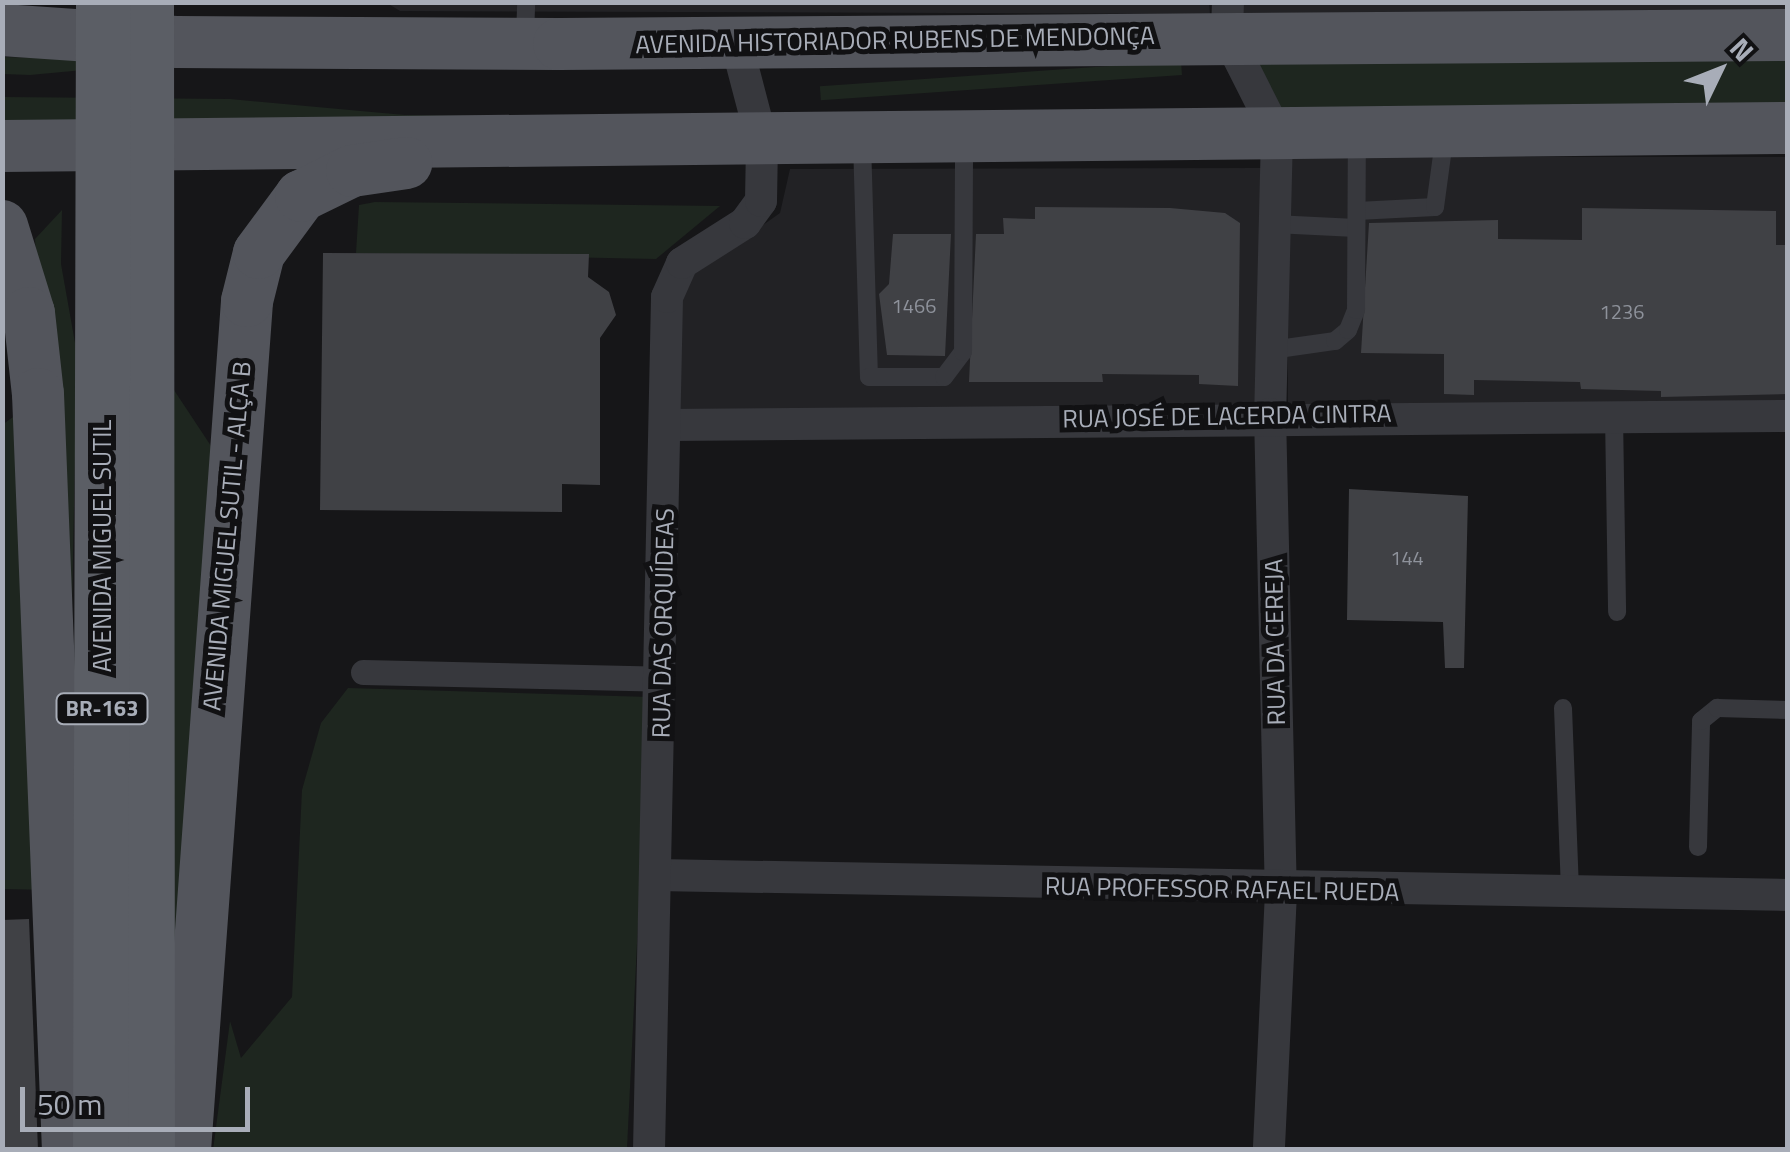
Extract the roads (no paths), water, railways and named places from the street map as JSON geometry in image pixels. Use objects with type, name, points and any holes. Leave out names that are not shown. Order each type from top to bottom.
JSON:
[{"type":"highway","name":"AVENIDA MIGUEL SUTIL","points":[[103,2],[124,268],[150,1000]]},
{"type":"highway","name":"AVENIDA MIGUEL SUTIL","points":[[100,1150],[124,268],[146,2]]},
{"type":"highway","name":"BR-163","points":[[147,1150],[150,1000]]},
{"type":"highway","points":[[150,1000],[174,1150]]},
{"type":"main road","name":"AVENIDA HISTORIADOR RUBENS DE MENDONÇA","points":[[2,30],[176,42],[525,23],[736,42],[1228,19],[1656,26],[1788,35]]},
{"type":"main road","points":[[2,146],[862,142],[1788,128]]},
{"type":"main road","name":"AVENIDA MIGUEL SUTIL - ALÇA B","points":[[186,1150],[224,547],[259,253],[274,226],[317,183],[552,144]]},
{"type":"main road","points":[[2,226],[29,313],[38,394],[68,1150]]},
{"type":"street","points":[[1228,19],[1277,134]]},
{"type":"street","points":[[736,42],[762,141]]},
{"type":"street","name":"RUA DA CEREJA","points":[[1269,1150],[1281,892],[1270,414],[1277,134]]},
{"type":"street","name":"RUA DAS ORQUÍDEAS","points":[[649,1150],[669,284],[682,263],[753,217],[762,193],[762,141]]},
{"type":"street","name":"RUA JOSÉ DE LACERDA CINTRA","points":[[667,424],[1270,414],[1788,416]]},
{"type":"street","points":[[363,672],[662,679]]},
{"type":"street","name":"RUA PROFESSOR RAFAEL RUEDA","points":[[656,875],[1281,892],[1788,895]]},
{"type":"lane","points":[[1274,224],[1356,220],[1435,207],[1445,132]]},
{"type":"lane","points":[[1272,350],[1336,340],[1348,330],[1357,133]]},
{"type":"lane","points":[[862,142],[869,377],[944,378],[963,352],[964,139]]},
{"type":"lane","points":[[1614,415],[1617,612]]},
{"type":"lane","points":[[1563,708],[1570,893]]},
{"type":"lane","points":[[1698,847],[1702,721],[1716,708],[1788,710]]}]
